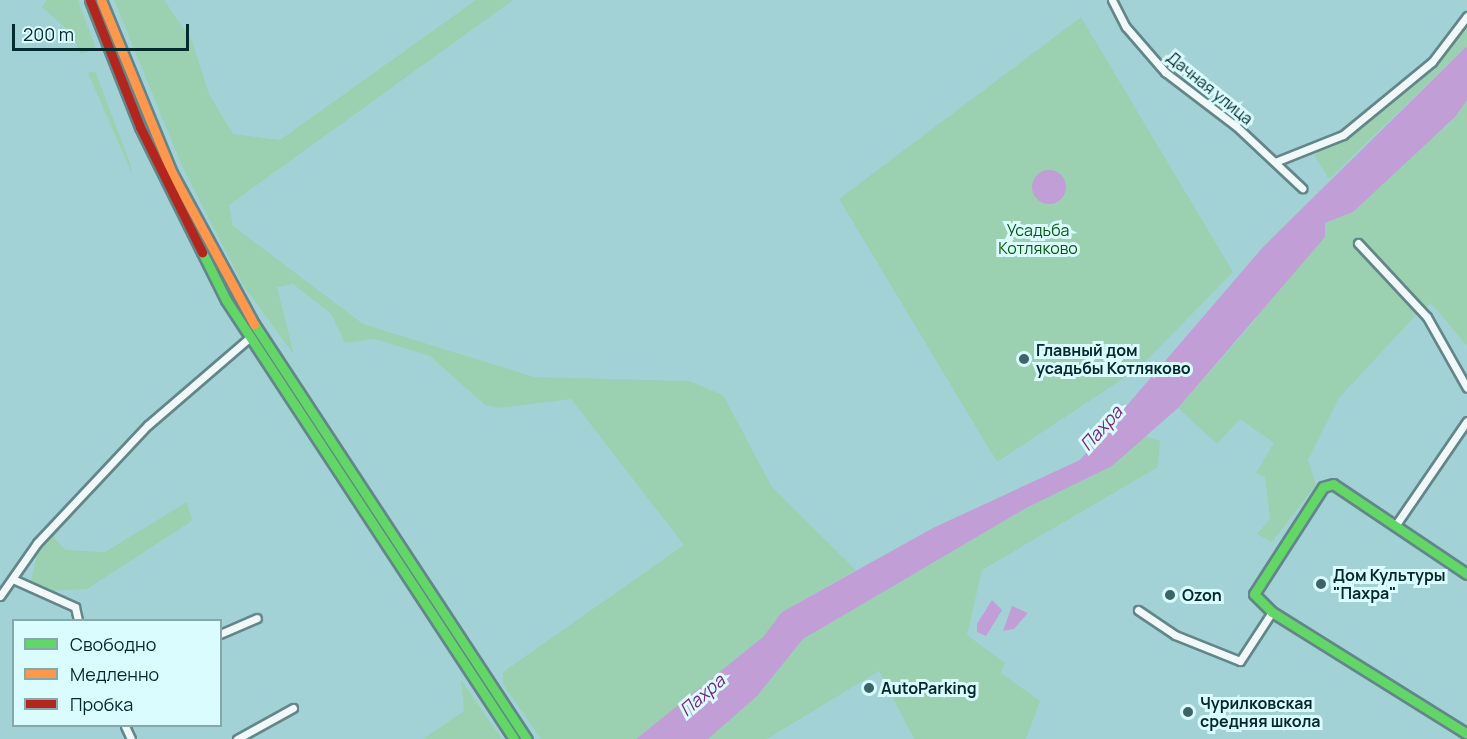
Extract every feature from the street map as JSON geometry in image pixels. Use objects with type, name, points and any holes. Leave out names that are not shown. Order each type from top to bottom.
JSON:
[{"type":"main road","points":[[90,0],[163,178],[248,339],[514,739]]},
{"type":"main road","points":[[101,0],[172,173],[235,294],[527,739]]},
{"type":"main road","points":[[1467,574],[1333,484],[1323,488],[1254,594],[1272,612],[1467,734]]},
{"type":"street","name":"Дачная улица","points":[[1112,0],[1126,27],[1165,72],[1275,162],[1302,188]]},
{"type":"street","points":[[1275,162],[1343,135],[1432,62],[1467,16]]},
{"type":"street","points":[[1358,243],[1427,317],[1467,387]]},
{"type":"street","points":[[0,596],[15,580],[37,543],[148,425],[248,339]]},
{"type":"street","points":[[1395,526],[1467,421]]},
{"type":"street","points":[[15,580],[75,607],[78,619]]},
{"type":"street","points":[[1138,610],[1174,635],[1240,662],[1272,612]]},
{"type":"street","points":[[222,633],[257,618]]},
{"type":"street","points":[[237,739],[293,708]]},
{"type":"green space","points":[[47,0],[78,0],[96,49],[80,54],[73,35],[42,7]]},
{"type":"green space","points":[[114,0],[164,0],[192,41],[209,94],[233,134],[280,140],[476,0],[513,0],[229,205],[233,226],[363,324],[534,377],[689,381],[723,395],[772,487],[856,570],[782,612],[763,637],[636,739],[541,739],[503,684],[503,672],[684,545],[571,399],[500,408],[485,405],[430,356],[375,339],[345,343],[331,314],[293,284],[277,287],[294,355],[243,285],[182,166]]},
{"type":"green space","name":"Усадьба Котляково","points":[[1081,17],[1233,272],[1139,368],[997,462],[839,199]]},
{"type":"green space","points":[[1467,27],[1467,46],[1329,179],[1314,155],[1366,124]]},
{"type":"green space","points":[[95,71],[130,163],[132,174],[88,73]]},
{"type":"green space","points":[[1467,100],[1467,346],[1431,303],[1415,316],[1339,398],[1308,460],[1316,485],[1272,542],[1257,534],[1270,519],[1265,477],[1256,473],[1274,443],[1240,419],[1217,444],[1178,408],[1250,326],[1325,223],[1353,212],[1432,133],[1446,127]]},
{"type":"green space","points":[[1145,436],[1160,441],[1158,467],[982,570],[967,635],[1005,663],[1001,673],[1040,701],[1026,739],[914,739],[879,671],[767,739],[708,739],[757,696],[803,639],[1028,507],[1112,466]]},
{"type":"green space","points":[[187,502],[192,521],[87,589],[28,592],[38,553],[58,529],[54,538],[66,550],[105,552]]},
{"type":"green space","points":[[461,680],[502,739],[423,739],[464,711]]},
{"type":"water","name":"Пахра","points":[[1467,46],[1467,100],[1455,117],[1353,212],[1325,223],[1325,237],[1178,408],[1112,466],[1028,507],[803,639],[757,696],[708,739],[636,739],[763,637],[782,612],[933,528],[1080,460],[1263,247]]},
{"type":"water","points":[[1049,170],[1061,175],[1066,187],[1061,199],[1049,204],[1037,199],[1032,187],[1037,175]]},
{"type":"water","points":[[992,600],[1002,610],[986,636],[977,632],[977,624]]},
{"type":"water","points":[[1012,606],[1028,613],[1014,629],[1003,631]]},
{"type":"traffic: fast","points":[[202,252],[226,300],[514,739]]},
{"type":"traffic: fast","points":[[254,324],[527,739]]},
{"type":"traffic: fast","points":[[1467,574],[1333,484],[1323,487],[1254,594],[1272,612],[1467,734]]},
{"type":"traffic: slow","points":[[101,0],[172,173],[254,324]]},
{"type":"traffic: jam","points":[[90,0],[140,127],[202,252]]},
{"type":"place","name":"Главный дом усадьбы Котляково","points":[[1024,359]]},
{"type":"place","name":"Дом Культуры \"Пахра\"","points":[[1321,584]]},
{"type":"place","name":"Ozon","points":[[1170,595]]},
{"type":"place","name":"AutoParking","points":[[869,688]]},
{"type":"place","name":"Чурилковская средняя школа","points":[[1188,712]]}]
